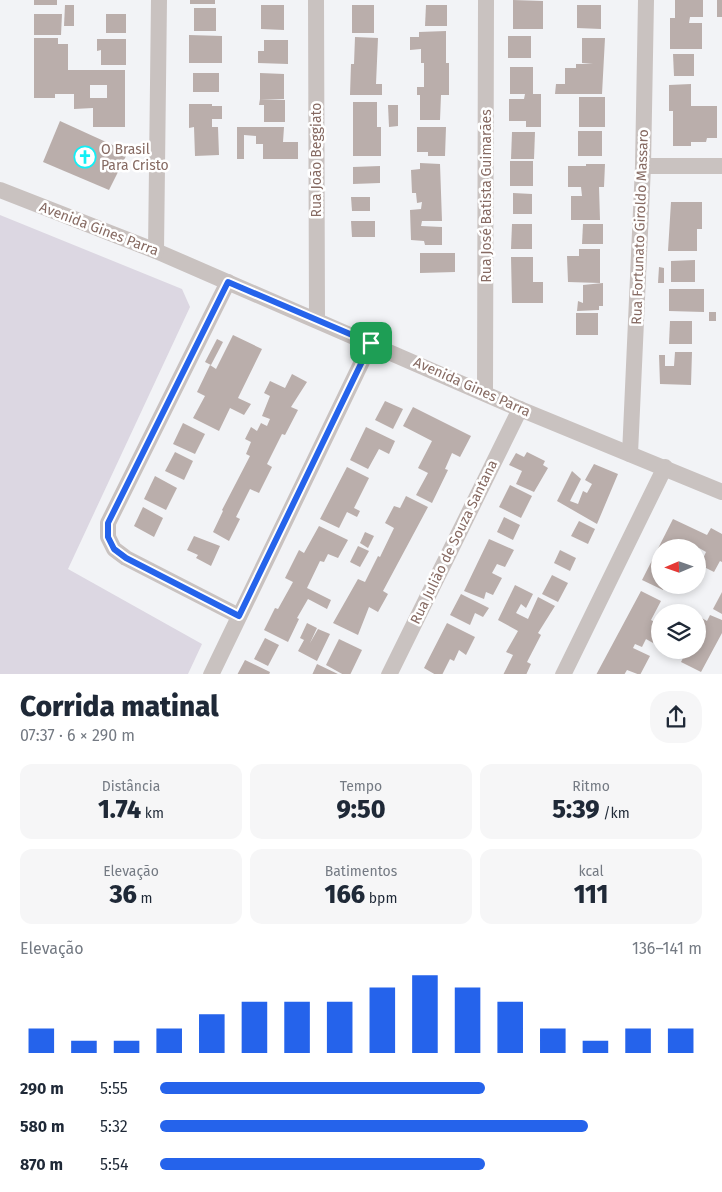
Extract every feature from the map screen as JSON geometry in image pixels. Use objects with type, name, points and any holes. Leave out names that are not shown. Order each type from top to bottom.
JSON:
[{"type":"street","points":[[156,251],[159,0]]},
{"type":"street","name":"Rua João Beggiato","points":[[316,0],[317,320]]},
{"type":"street","name":"Rua José Batista Guimarães","points":[[485,393],[486,0]]},
{"type":"street","name":"Rua Fortunato Giroldo Massaro","points":[[630,454],[643,166],[646,0]]},
{"type":"street","points":[[643,166],[722,166]]},
{"type":"street","name":"Avenida Gines Parra","points":[[0,190],[156,251],[520,409],[722,492]]},
{"type":"street","points":[[228,282],[128,479],[108,523],[108,537],[114,549],[126,558],[239,616]]},
{"type":"street","points":[[211,674],[371,343]]},
{"type":"street","name":"Rua Julião de Souza Santana","points":[[389,674],[520,409]]},
{"type":"street","points":[[563,674],[664,467]]},
{"type":"shaded area","points":[[0,215],[182,289],[190,307],[68,569],[202,644],[188,674],[0,674]]},
{"type":"building","points":[[34,0],[57,0],[57,5],[34,5]]},
{"type":"building","points":[[190,0],[215,0],[215,4],[190,4]]},
{"type":"building","points":[[513,0],[543,1],[543,29],[513,29]]},
{"type":"building","points":[[675,0],[703,0],[703,17],[690,17],[689,23],[702,23],[702,49],[670,49],[670,18],[675,18]]},
{"type":"building","points":[[717,0],[722,0],[722,17],[717,17]]},
{"type":"building","points":[[65,5],[74,5],[74,26],[64,26]]},
{"type":"building","points":[[261,5],[284,5],[284,30],[261,29]]},
{"type":"building","points":[[352,5],[374,5],[374,33],[352,33]]},
{"type":"building","points":[[426,5],[447,5],[447,26],[425,26]]},
{"type":"building","points":[[577,5],[601,5],[601,29],[577,28]]},
{"type":"building","points":[[194,8],[216,8],[216,31],[194,31]]},
{"type":"building","points":[[34,14],[62,14],[61,35],[34,35]]},
{"type":"building","points":[[106,14],[126,14],[126,33],[106,33]]},
{"type":"building","points":[[446,31],[449,95],[441,95],[440,120],[420,120],[420,95],[417,95],[417,87],[424,87],[424,63],[421,63],[421,49],[410,50],[410,37],[419,37],[419,32]]},
{"type":"building","points":[[189,35],[222,36],[222,63],[189,63]]},
{"type":"building","points":[[508,36],[531,36],[531,58],[508,58]]},
{"type":"building","points":[[355,37],[378,38],[376,84],[382,84],[382,95],[350,95],[351,64],[354,64]]},
{"type":"building","points":[[34,38],[58,38],[58,44],[68,44],[68,70],[125,70],[125,127],[93,127],[93,108],[74,109],[74,94],[55,94],[55,98],[34,98]],"holes":[[[90,85],[107,85],[107,98],[90,98]]]},
{"type":"building","points":[[582,38],[605,38],[602,94],[555,94],[556,84],[565,84],[565,68],[576,68],[576,64],[593,64],[582,63]]},
{"type":"building","points":[[97,39],[126,39],[126,65],[101,65],[101,50],[97,51]]},
{"type":"building","points":[[264,40],[288,40],[288,64],[258,63],[258,51],[264,51]]},
{"type":"building","points":[[673,54],[694,54],[694,76],[674,76]]},
{"type":"building","points":[[510,67],[533,67],[533,94],[541,94],[541,127],[526,127],[526,121],[509,121],[509,99],[524,99],[525,94],[510,94]]},
{"type":"building","points":[[193,73],[219,73],[219,92],[193,92]]},
{"type":"building","points":[[260,73],[284,74],[284,99],[260,99]]},
{"type":"building","points":[[691,84],[691,106],[717,106],[717,138],[707,138],[706,142],[691,142],[691,146],[673,146],[673,111],[669,111],[669,85]]},
{"type":"building","points":[[579,97],[605,97],[605,127],[579,127]]},
{"type":"building","points":[[260,99],[285,100],[285,122],[264,122],[264,105],[259,105]]},
{"type":"building","points":[[353,102],[377,102],[377,127],[381,127],[381,156],[353,156]]},
{"type":"building","points":[[189,104],[222,106],[222,119],[212,119],[212,127],[218,127],[219,155],[195,156],[194,127],[189,128]]},
{"type":"building","points":[[388,105],[398,105],[398,126],[389,127]]},
{"type":"building","name":"O Brasil Para Cristo","points":[[60,121],[128,152],[109,190],[43,162]]},
{"type":"building","points":[[237,127],[284,127],[283,142],[298,142],[298,159],[263,159],[263,144],[256,144],[256,136],[244,135],[244,159],[237,159]]},
{"type":"building","points":[[417,127],[446,127],[445,156],[428,156],[428,152],[417,152]]},
{"type":"building","points":[[578,131],[602,131],[602,156],[578,156]]},
{"type":"building","points":[[512,132],[535,132],[534,159],[511,159]]},
{"type":"building","points":[[510,161],[533,161],[533,186],[510,186]]},
{"type":"building","points":[[420,163],[440,164],[442,221],[422,221],[421,226],[442,227],[442,245],[425,245],[424,241],[411,240],[410,210],[421,209],[422,202],[417,203],[416,193],[412,193],[411,170],[420,169]]},
{"type":"building","points":[[586,164],[605,164],[604,187],[599,187],[600,220],[571,220],[571,196],[582,196],[581,187],[568,187],[568,166],[586,166]]},
{"type":"building","points":[[380,166],[380,183],[353,184],[353,167]]},
{"type":"building","points":[[513,193],[532,194],[532,214],[513,214]]},
{"type":"building","points":[[351,197],[370,197],[370,211],[352,211]]},
{"type":"building","points":[[671,202],[702,202],[702,229],[697,229],[697,251],[668,251]]},
{"type":"building","points":[[351,221],[375,221],[375,237],[352,237]]},
{"type":"building","points":[[512,224],[532,224],[532,249],[511,249]]},
{"type":"building","points":[[583,224],[603,224],[603,244],[582,244]]},
{"type":"building","points":[[579,249],[600,249],[600,283],[568,282],[567,256],[579,256]]},
{"type":"building","points":[[420,253],[455,253],[455,272],[420,273]]},
{"type":"building","points":[[511,257],[533,257],[533,282],[543,282],[543,303],[512,303]]},
{"type":"building","points":[[695,260],[695,282],[671,282],[671,261]]},
{"type":"building","points":[[659,267],[664,268],[664,283],[658,283]]},
{"type":"building","points":[[603,283],[603,306],[599,306],[599,310],[577,311],[578,301],[583,303],[583,285]]},
{"type":"building","points":[[669,289],[704,289],[704,312],[669,311]]},
{"type":"building","points":[[709,312],[716,312],[716,321],[709,321]]},
{"type":"building","points":[[576,313],[598,313],[598,335],[576,335]]},
{"type":"building","points":[[670,321],[692,321],[692,344],[669,344]]},
{"type":"building","points":[[233,335],[262,349],[238,398],[251,404],[244,415],[230,408],[219,431],[193,418],[205,396],[197,392],[210,365],[216,369]]},
{"type":"building","points":[[217,339],[223,342],[211,365],[205,362]]},
{"type":"building","points":[[675,352],[692,352],[691,385],[660,384],[659,355],[665,355],[665,366],[674,366]]},
{"type":"building","points":[[292,374],[307,382],[291,407],[298,410],[285,435],[282,434],[267,464],[272,467],[259,493],[250,489],[236,517],[240,519],[229,541],[213,532],[222,510],[250,456],[246,454],[251,442],[245,439],[251,427],[257,431],[261,423],[267,426],[270,419],[262,416],[270,396],[264,393],[270,381],[285,388]]},
{"type":"building","points":[[385,401],[403,409],[393,429],[375,420]]},
{"type":"building","points":[[413,407],[471,436],[460,457],[452,453],[445,469],[448,470],[432,503],[416,495],[428,473],[418,468],[432,441],[403,426]]},
{"type":"building","points":[[183,423],[205,434],[195,454],[173,444]]},
{"type":"building","points":[[366,427],[395,441],[389,454],[379,449],[368,469],[350,460]]},
{"type":"building","points":[[175,452],[193,461],[184,480],[165,471]]},
{"type":"building","points":[[527,452],[545,461],[543,465],[548,468],[534,492],[516,484],[522,471],[509,465],[516,453],[524,457]]},
{"type":"building","points":[[594,464],[618,474],[597,524],[557,501],[572,471],[581,479],[570,501],[578,504],[583,491],[587,493],[592,484],[585,480]]},
{"type":"building","points":[[347,467],[369,478],[354,508],[360,511],[357,517],[347,512],[339,528],[320,519]]},
{"type":"building","points":[[155,476],[177,488],[166,510],[144,499]]},
{"type":"building","points":[[510,485],[532,496],[521,518],[499,507]]},
{"type":"building","points":[[406,496],[428,507],[383,591],[388,594],[378,612],[369,607],[358,635],[333,623],[358,579],[365,582],[378,556],[380,557],[394,528],[385,523],[394,506],[400,508]]},
{"type":"building","points":[[143,507],[163,518],[154,537],[134,526]]},
{"type":"building","points":[[504,517],[520,525],[513,540],[497,532]]},
{"type":"building","points":[[673,519],[707,535],[711,528],[722,534],[722,562],[720,561],[714,572],[706,568],[706,539],[663,539]]},
{"type":"building","points":[[579,521],[595,529],[588,544],[571,536]]},
{"type":"building","points":[[319,526],[348,540],[338,558],[328,554],[324,562],[320,561],[307,588],[331,600],[327,609],[308,599],[297,618],[299,619],[288,642],[264,630],[275,608],[278,609],[293,582],[285,578],[299,550],[304,553]]},
{"type":"building","points":[[365,532],[374,536],[368,548],[360,543]]},
{"type":"building","points":[[194,536],[220,546],[211,566],[196,558],[198,555],[187,550]]},
{"type":"building","points":[[489,539],[514,550],[505,567],[497,564],[492,573],[502,578],[493,595],[486,592],[484,599],[464,591]]},
{"type":"building","points":[[358,546],[369,551],[360,567],[350,562]]},
{"type":"building","points":[[560,550],[576,558],[570,571],[554,563]]},
{"type":"building","points":[[651,562],[651,584],[642,580]]},
{"type":"building","points":[[552,575],[568,583],[558,602],[542,594]]},
{"type":"building","points":[[515,585],[533,594],[526,608],[521,604],[516,613],[528,619],[538,597],[555,606],[538,633],[541,635],[527,662],[531,664],[526,674],[504,674],[513,655],[506,652],[518,631],[498,620]]},
{"type":"building","points":[[641,591],[661,601],[659,604],[651,604],[651,642],[646,639],[642,647],[635,644],[633,648],[650,656],[641,674],[627,670],[625,674],[597,674]]},
{"type":"building","points":[[722,592],[722,614],[713,609]]},
{"type":"building","points":[[461,594],[489,608],[483,617],[475,613],[470,625],[450,615]]},
{"type":"building","points":[[710,615],[722,620],[722,633],[701,672],[681,662],[682,659],[706,659],[707,621]]},
{"type":"building","points":[[307,623],[317,628],[310,643],[318,629],[330,634],[317,661],[298,651],[304,640],[300,638]]},
{"type":"building","points":[[447,623],[475,637],[466,655],[459,650],[454,661],[450,659],[442,674],[434,674],[424,668]]},
{"type":"building","points":[[265,638],[279,645],[268,666],[254,659]]},
{"type":"building","points":[[339,639],[362,650],[350,674],[342,674],[326,665]]},
{"type":"building","points":[[245,660],[270,672],[269,674],[238,674]]},
{"type":"building","points":[[317,664],[338,674],[312,674]]},
{"type":"place","name":"O Brasil Para Cristo","points":[[85,157]]},
{"type":"route","points":[[228,282],[371,343],[239,616],[126,558],[114,549],[108,537],[108,523],[128,479],[228,282]]}]
